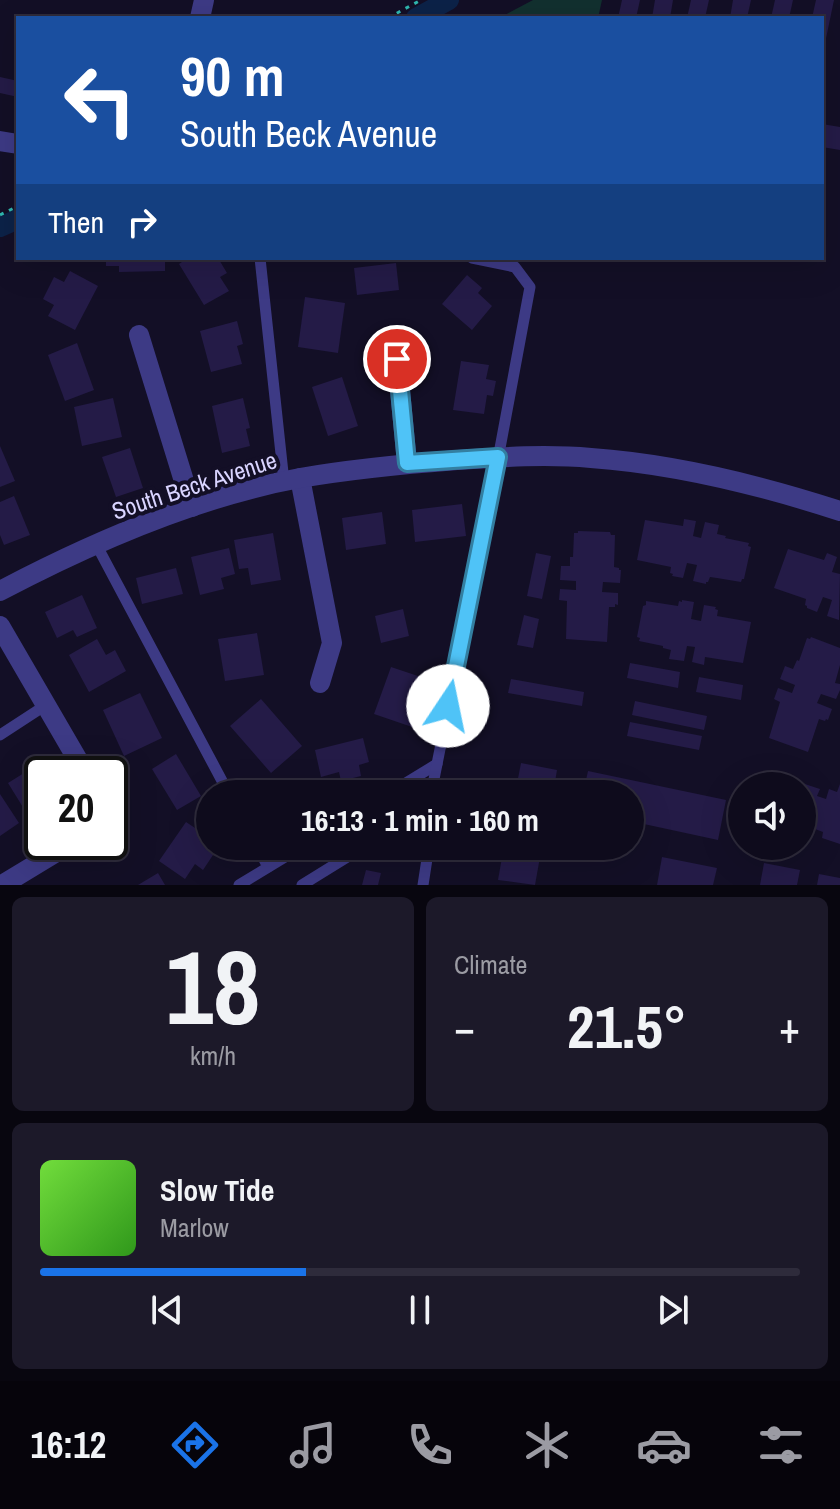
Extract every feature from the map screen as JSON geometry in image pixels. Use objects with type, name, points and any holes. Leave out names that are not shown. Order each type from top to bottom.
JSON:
[{"type":"street","points":[[139,335],[192,507]]},
{"type":"street","points":[[397,359],[407,463]]},
{"type":"street","name":"South Beck Avenue","points":[[0,591],[96,544],[192,507],[292,480],[407,463],[498,457],[591,458],[740,482],[840,511]]},
{"type":"street","points":[[292,480],[332,643],[320,683]]},
{"type":"street","points":[[0,626],[76,756]]},
{"type":"street","points":[[2,885],[43,860]]},
{"type":"lane","points":[[260,260],[292,480]]},
{"type":"lane","points":[[434,780],[530,287],[515,267],[482,260]]},
{"type":"lane","points":[[96,544],[222,780]]},
{"type":"lane","points":[[0,735],[46,705]]},
{"type":"lane","points":[[411,780],[437,764]]},
{"type":"lane","points":[[264,860],[268,867]]},
{"type":"lane","points":[[239,885],[280,860]]},
{"type":"lane","points":[[302,885],[342,860]]},
{"type":"lane","points":[[423,885],[427,860]]},
{"type":"path","points":[[392,16],[421,0]]},
{"type":"green space","points":[[533,0],[602,0],[598,16],[503,16]]},
{"type":"building","points":[[622,0],[640,0],[636,16],[618,16]]},
{"type":"building","points":[[655,0],[673,0],[670,16],[652,16]]},
{"type":"building","points":[[691,0],[709,0],[705,16],[687,16]]},
{"type":"building","points":[[733,0],[751,0],[747,16],[730,16]]},
{"type":"building","points":[[775,0],[793,0],[789,16],[771,16]]},
{"type":"building","points":[[816,0],[834,0],[824,48],[824,16],[812,16]]},
{"type":"building","points":[[0,77],[16,81],[16,97],[0,93]]},
{"type":"building","points":[[824,124],[840,127],[840,150],[824,147]]},
{"type":"building","points":[[106,260],[165,260],[165,271],[119,272],[119,266],[106,266]]},
{"type":"building","points":[[185,260],[219,260],[227,273],[220,277],[229,291],[204,305],[179,264]]},
{"type":"building","points":[[396,263],[399,290],[357,295],[354,268]]},
{"type":"building","points":[[70,271],[98,286],[75,330],[48,316],[54,305],[43,299],[54,277],[64,282]]},
{"type":"building","points":[[467,275],[482,288],[478,293],[492,306],[472,330],[442,304]]},
{"type":"building","points":[[305,297],[345,303],[338,353],[298,347]]},
{"type":"building","points":[[237,321],[243,344],[237,346],[242,364],[211,372],[200,331]]},
{"type":"building","points":[[77,343],[94,390],[65,401],[48,355]]},
{"type":"building","points":[[461,361],[489,365],[486,379],[496,381],[493,396],[487,395],[484,414],[453,410]]},
{"type":"building","points":[[342,377],[358,426],[328,436],[312,387]]},
{"type":"building","points":[[113,398],[122,437],[82,446],[74,407]]},
{"type":"building","points":[[243,398],[250,428],[246,429],[250,446],[222,453],[212,406]]},
{"type":"building","points":[[0,446],[15,481],[0,487]]},
{"type":"building","points":[[130,448],[143,488],[116,497],[102,457]]},
{"type":"building","points":[[14,496],[30,535],[4,545],[0,535],[0,502]]},
{"type":"building","points":[[462,504],[466,536],[415,542],[412,510]]},
{"type":"building","points":[[382,512],[386,544],[346,550],[342,518]]},
{"type":"building","points":[[684,519],[696,521],[693,536],[701,538],[705,522],[719,525],[717,534],[725,538],[749,543],[751,547],[741,582],[710,577],[706,584],[693,581],[697,565],[687,563],[683,578],[672,576],[671,567],[637,560],[645,520],[683,526]]},
{"type":"building","points":[[610,532],[615,535],[614,567],[621,570],[620,583],[603,582],[602,592],[618,593],[618,605],[609,607],[607,642],[566,639],[567,601],[559,600],[560,589],[576,590],[576,581],[560,580],[561,566],[570,566],[574,533]]},
{"type":"building","points":[[273,533],[281,580],[251,585],[248,568],[239,569],[234,540]]},
{"type":"building","points":[[229,548],[235,574],[221,578],[224,589],[200,595],[191,557]]},
{"type":"building","points":[[788,549],[824,560],[827,553],[837,557],[832,572],[840,574],[839,620],[827,616],[832,600],[823,597],[817,612],[807,608],[806,599],[774,588]]},
{"type":"building","points":[[536,553],[551,556],[542,599],[527,596]]},
{"type":"building","points":[[176,568],[183,594],[142,604],[136,578]]},
{"type":"building","points":[[82,595],[97,628],[77,637],[73,630],[57,638],[45,612]]},
{"type":"building","points":[[682,600],[694,602],[691,619],[701,621],[704,605],[716,607],[717,616],[751,622],[743,663],[705,657],[704,665],[692,662],[695,647],[687,646],[684,661],[669,659],[671,650],[639,641],[637,637],[646,601],[678,606]]},
{"type":"building","points":[[403,609],[409,636],[381,643],[375,616]]},
{"type":"building","points":[[524,615],[539,619],[533,648],[517,645]]},
{"type":"building","points":[[257,633],[264,675],[225,681],[218,639]]},
{"type":"building","points":[[807,638],[840,648],[840,665],[835,683],[840,684],[840,690],[836,699],[821,694],[817,703],[832,709],[828,720],[819,719],[808,752],[769,738],[780,702],[774,699],[778,688],[792,693],[795,685],[780,679],[785,666],[793,669]]},
{"type":"building","points":[[97,639],[106,655],[115,650],[126,671],[89,692],[69,655]]},
{"type":"building","points":[[630,663],[680,672],[678,688],[627,678]]},
{"type":"building","points":[[391,667],[427,679],[423,690],[428,691],[415,728],[374,714]]},
{"type":"building","points":[[699,677],[743,685],[741,700],[696,692]]},
{"type":"building","points":[[511,679],[584,692],[582,706],[508,693]]},
{"type":"building","points":[[140,693],[162,738],[124,756],[103,710]]},
{"type":"building","points":[[261,699],[302,746],[271,773],[230,726]]},
{"type":"building","points":[[635,701],[707,716],[704,730],[632,715]]},
{"type":"building","points":[[630,722],[702,736],[699,750],[627,736]]},
{"type":"building","points":[[363,738],[369,762],[359,765],[361,776],[341,780],[339,772],[321,777],[315,750]]},
{"type":"building","points":[[176,754],[196,788],[196,799],[177,810],[152,769]]},
{"type":"building","points":[[521,763],[557,770],[555,780],[518,780]]},
{"type":"building","points":[[588,771],[631,780],[586,780]]},
{"type":"building","points":[[24,773],[24,809],[8,783]]},
{"type":"building","points":[[644,783],[726,800],[718,840],[644,824]]},
{"type":"building","points":[[840,784],[840,844],[822,838],[823,832],[816,829],[816,788],[820,789],[817,796],[826,799],[829,789],[837,792]]},
{"type":"building","points":[[0,794],[19,823],[0,836]]},
{"type":"building","points":[[186,822],[196,829],[196,860],[210,860],[203,870],[195,864],[185,879],[159,861]]},
{"type":"building","points":[[662,857],[717,868],[713,885],[657,885]]},
{"type":"building","points":[[502,860],[539,860],[535,885],[498,880]]},
{"type":"building","points":[[764,863],[800,870],[797,885],[760,885]]},
{"type":"building","points":[[366,870],[381,873],[378,885],[362,885]]},
{"type":"building","points":[[158,873],[165,885],[138,885]]},
{"type":"building","points":[[819,874],[840,878],[840,885],[817,885]]},
{"type":"waterway","points":[[420,16],[449,0]]},
{"type":"waterway","points":[[0,227],[16,220]]},
{"type":"route","points":[[397,359],[407,463],[498,457],[448,706]]}]
